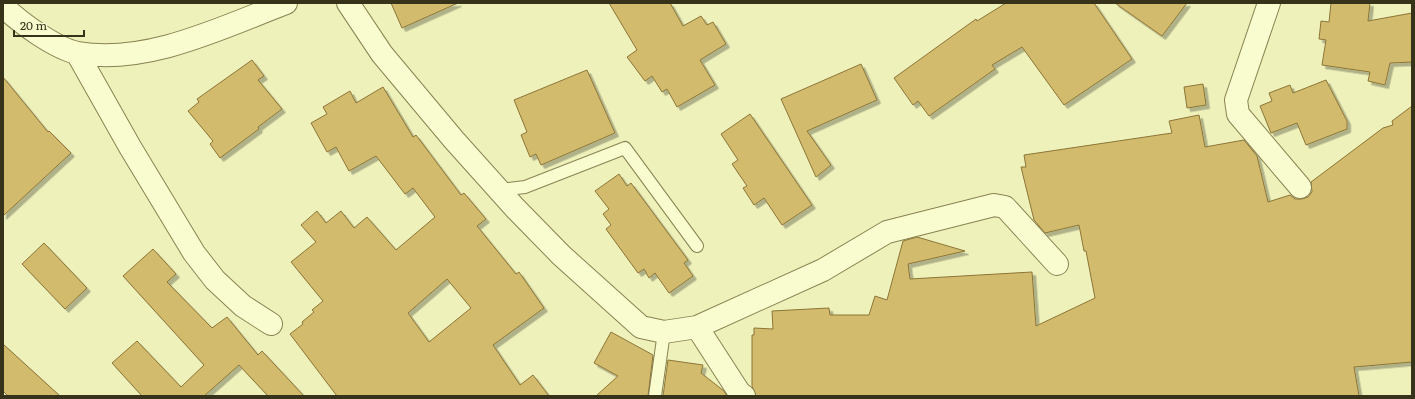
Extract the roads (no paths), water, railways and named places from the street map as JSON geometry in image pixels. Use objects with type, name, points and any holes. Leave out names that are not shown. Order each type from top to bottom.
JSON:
[{"type":"street","points":[[3,6],[18,20],[46,38],[77,53],[119,55],[177,44],[286,3]]},
{"type":"street","points":[[348,3],[382,54],[499,190],[561,255],[641,327],[664,332],[697,327],[823,270],[887,232],[994,205],[1005,207],[1057,264]]},
{"type":"street","points":[[1269,3],[1258,41],[1236,100],[1238,114],[1300,188]]},
{"type":"street","points":[[77,53],[130,148],[194,253],[215,280],[243,306],[271,324]]},
{"type":"street","points":[[697,327],[739,392],[744,396]]},
{"type":"lane","points":[[499,190],[525,187],[625,148],[697,246]]},
{"type":"lane","points":[[655,396],[664,332]]}]
